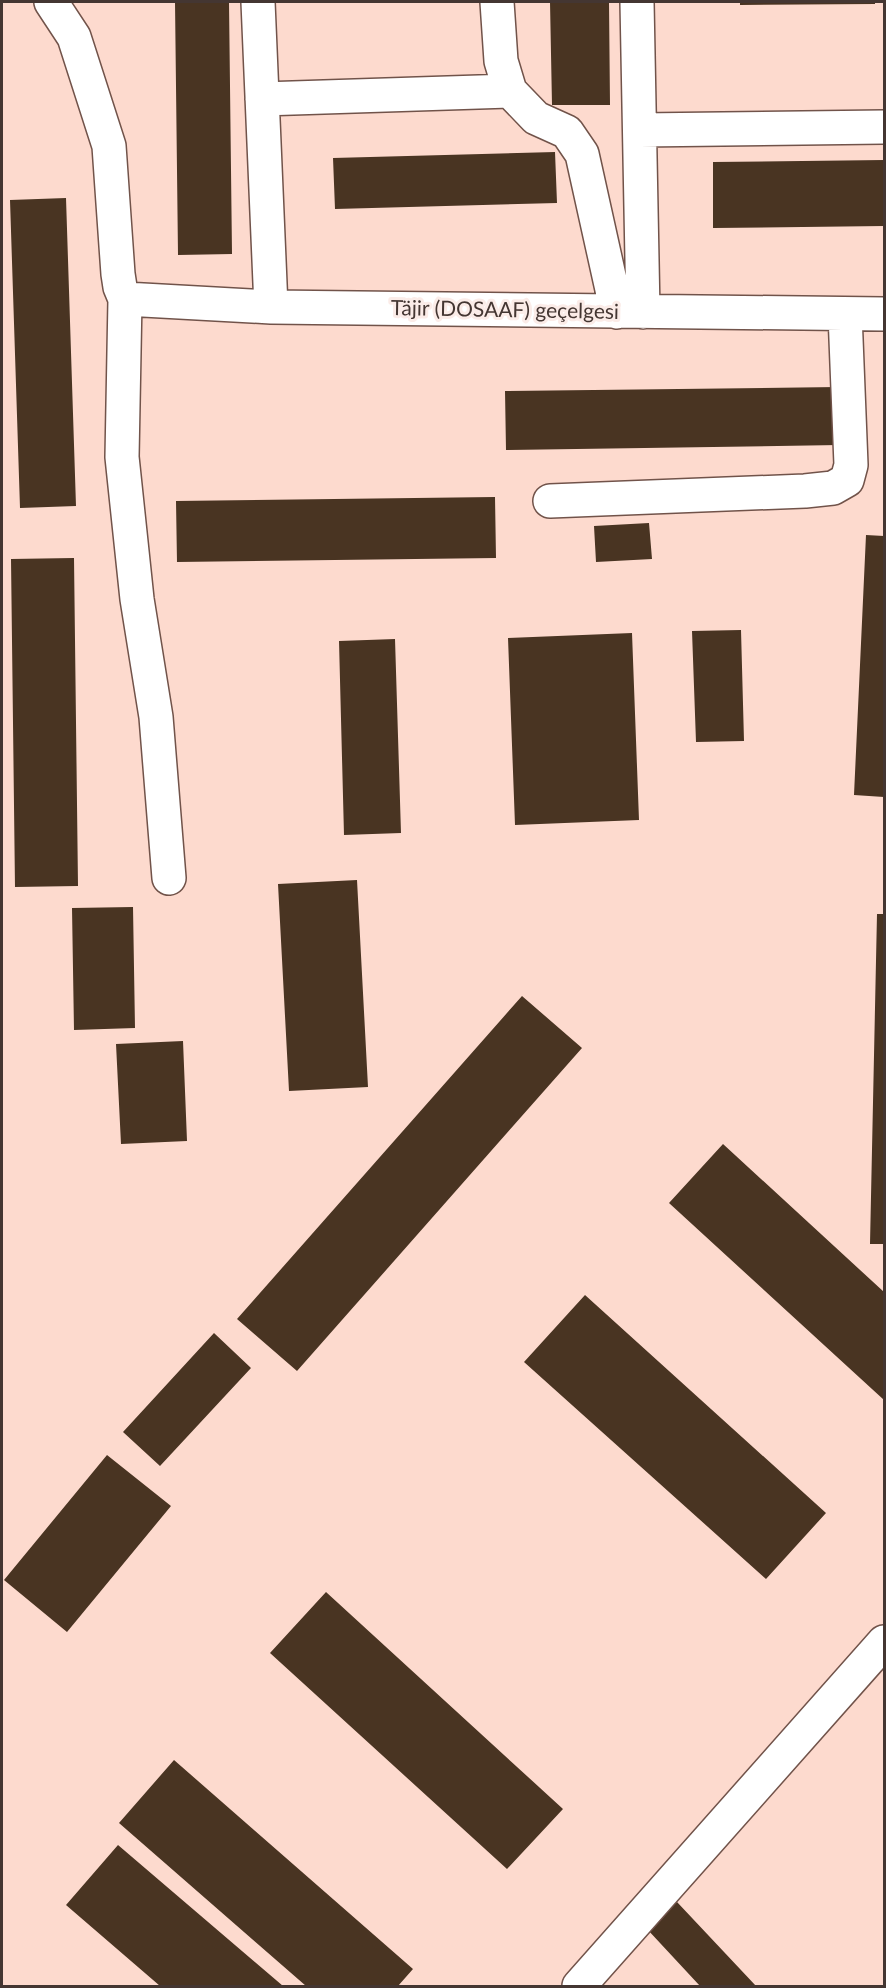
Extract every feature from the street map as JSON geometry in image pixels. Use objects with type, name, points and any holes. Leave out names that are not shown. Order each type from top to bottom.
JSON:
[{"type":"street","points":[[51,2],[74,37],[109,146],[118,274],[125,299],[122,457],[137,599],[156,717],[169,878]]},
{"type":"street","points":[[258,2],[271,308]]},
{"type":"street","points":[[497,2],[501,61],[510,91],[536,118],[567,132],[582,154],[630,312]]},
{"type":"street","points":[[630,312],[640,130],[637,2]]},
{"type":"street","points":[[262,99],[510,91]]},
{"type":"street","points":[[640,130],[885,127]]},
{"type":"street","name":"Täjir (DOSAAF) geçelgesi","points":[[125,299],[271,308],[885,314]]},
{"type":"street","points":[[550,501],[805,491],[833,488],[847,480],[851,465],[845,314]]},
{"type":"street","points":[[579,1986],[885,1642]]},
{"type":"building","points":[[175,2],[229,2],[232,254],[178,255]]},
{"type":"building","points":[[550,2],[609,2],[610,105],[552,105]]},
{"type":"building","points":[[740,2],[875,2],[875,4],[740,5]]},
{"type":"building","points":[[555,152],[557,203],[335,209],[333,158]]},
{"type":"building","points":[[884,160],[884,226],[713,228],[713,162]]},
{"type":"building","points":[[66,198],[76,506],[20,508],[10,200]]},
{"type":"building","points":[[838,387],[839,445],[506,450],[505,391]]},
{"type":"building","points":[[495,497],[496,558],[177,562],[176,501]]},
{"type":"building","points":[[649,523],[652,559],[596,562],[594,526]]},
{"type":"building","points":[[866,535],[884,536],[884,797],[854,795]]},
{"type":"building","points":[[74,558],[78,886],[15,887],[11,559]]},
{"type":"building","points":[[741,630],[744,741],[696,742],[692,631]]},
{"type":"building","points":[[632,633],[639,820],[515,825],[508,638]]},
{"type":"building","points":[[395,639],[401,833],[344,835],[339,641]]},
{"type":"building","points":[[357,880],[368,1087],[289,1091],[278,884]]},
{"type":"building","points":[[133,907],[135,1028],[74,1030],[72,908]]},
{"type":"building","points":[[877,914],[884,914],[884,1244],[870,1244]]},
{"type":"building","points":[[522,996],[582,1048],[297,1371],[237,1319]]},
{"type":"building","points":[[183,1041],[187,1141],[121,1144],[116,1044]]},
{"type":"building","points":[[723,1144],[884,1292],[884,1400],[669,1203]]},
{"type":"building","points":[[585,1295],[826,1513],[766,1579],[524,1362]]},
{"type":"building","points":[[214,1333],[251,1368],[160,1466],[123,1432]]},
{"type":"building","points":[[107,1455],[171,1506],[67,1632],[4,1580]]},
{"type":"building","points":[[326,1592],[563,1809],[507,1869],[270,1653]]},
{"type":"building","points":[[174,1760],[413,1969],[398,1986],[306,1986],[119,1823]]},
{"type":"building","points":[[118,1845],[283,1986],[160,1986],[66,1905]]},
{"type":"building","points":[[677,1902],[756,1986],[700,1986],[647,1929]]}]
